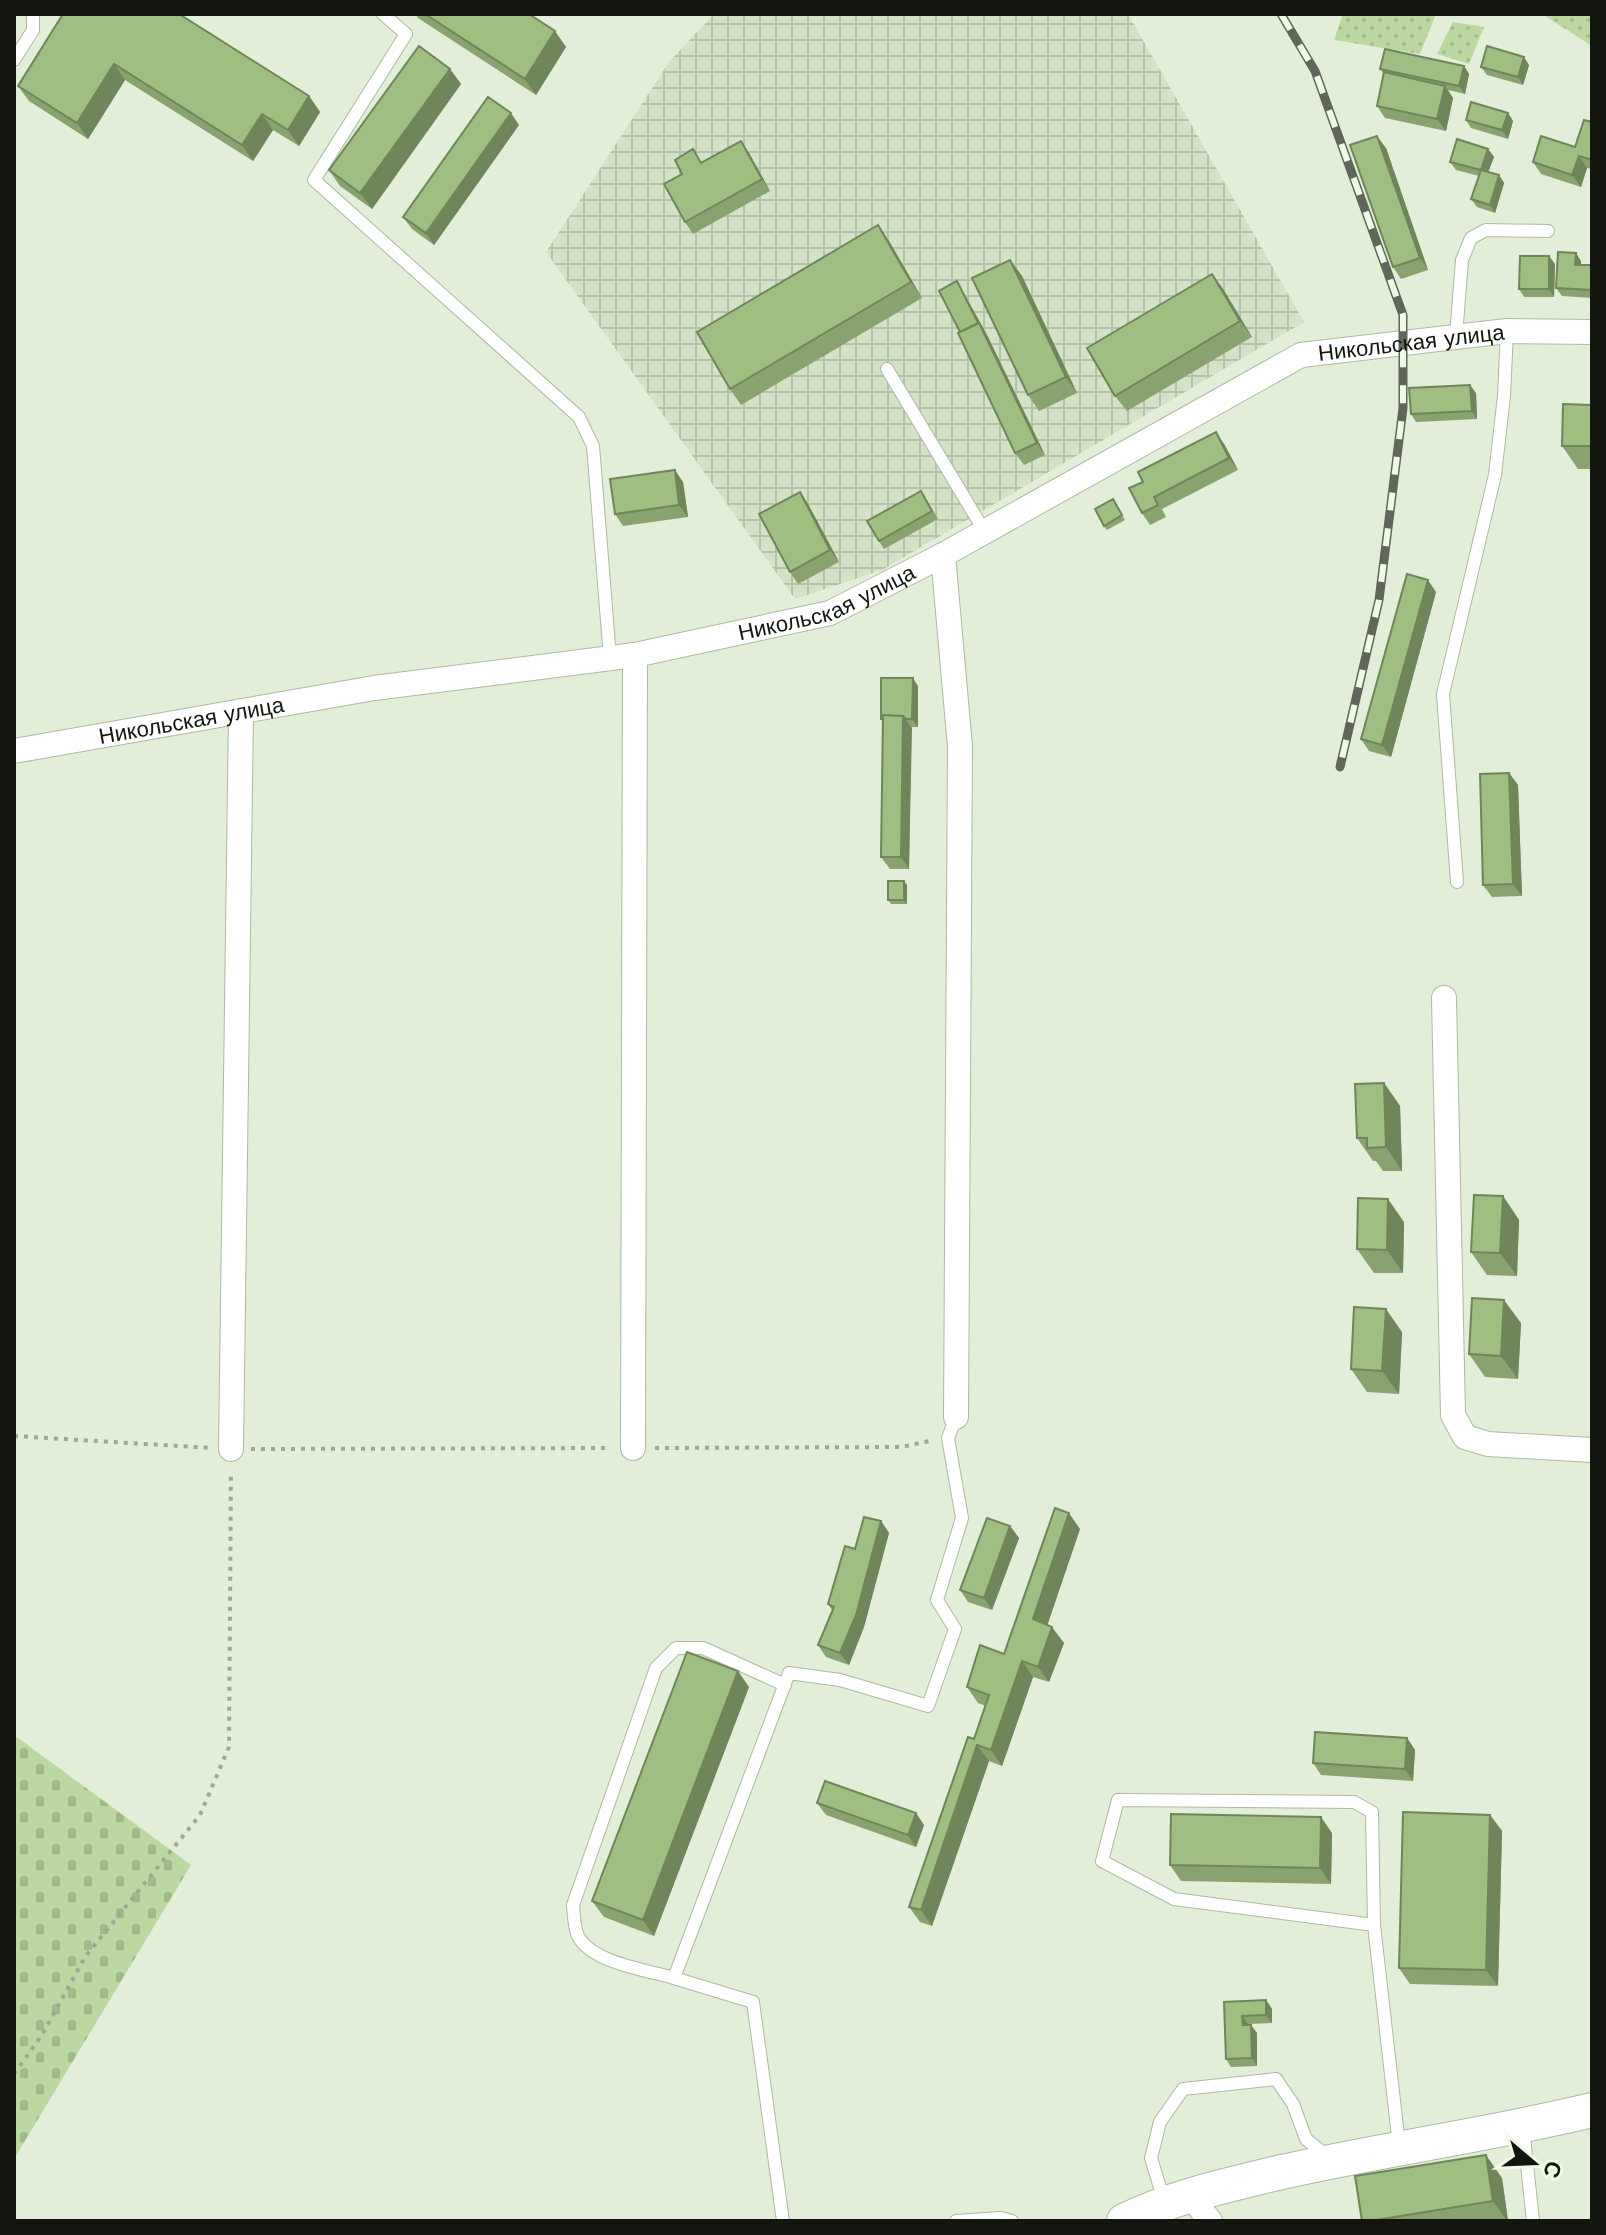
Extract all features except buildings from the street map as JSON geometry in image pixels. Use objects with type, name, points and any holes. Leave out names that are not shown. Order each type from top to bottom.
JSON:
[{"type":"main road","points":[[1124,2221],[1177,2198],[1331,2160],[1523,2127],[1592,2110]]},
{"type":"street","name":"Никольская улица","points":[[14,751],[374,688],[635,655],[830,613],[985,532],[1301,355],[1507,331],[1592,332]]},
{"type":"street","points":[[943,555],[960,747],[952,1427]]},
{"type":"street","points":[[633,1448],[635,655]]},
{"type":"street","points":[[231,1449],[241,711]]},
{"type":"street","points":[[1444,998],[1453,1415],[1465,1437],[1488,1444],[1592,1450]]},
{"type":"street","points":[[1177,2198],[1210,2221]]},
{"type":"lane","points":[[14,60],[33,30],[33,14]]},
{"type":"lane","points":[[383,14],[406,34],[314,180],[579,417],[593,446],[610,658]]},
{"type":"lane","points":[[1456,336],[1462,260],[1471,238],[1486,230],[1548,231]]},
{"type":"lane","points":[[1457,882],[1443,694],[1495,475],[1504,396],[1507,331]]},
{"type":"lane","points":[[887,369],[985,532]]},
{"type":"lane","points":[[674,1978],[789,1673],[840,1680],[928,1706],[955,1629],[937,1600],[962,1518],[952,1427]]},
{"type":"lane","points":[[783,2221],[753,2002],[589,1951],[577,1935],[573,1905],[656,1668],[676,1648],[703,1648],[785,1685]]},
{"type":"lane","points":[[1374,1925],[1174,1899],[1102,1861],[1118,1800],[1354,1802],[1372,1812],[1374,1925],[1399,2149]]},
{"type":"lane","points":[[1177,2198],[1151,2158],[1160,2122],[1183,2089],[1276,2079],[1293,2104],[1306,2139],[1331,2160]]},
{"type":"lane","points":[[1523,2127],[1533,2221]]},
{"type":"lane","points":[[956,2221],[1001,2218],[1012,2221]]},
{"type":"path","points":[[14,1436],[231,1449],[901,1447],[952,1427]]},
{"type":"path","points":[[14,2074],[42,2035],[85,1957],[200,1815],[229,1747],[231,1449]]},
{"type":"shaded area","points":[[714,14],[1128,14],[1304,322],[882,570],[795,599],[546,252],[669,62]]},
{"type":"green space","points":[[1343,14],[1436,14],[1420,54],[1334,40]]},
{"type":"green space","points":[[1542,14],[1592,15],[1592,46]]},
{"type":"green space","points":[[1453,22],[1484,27],[1469,64],[1437,54]]},
{"type":"green space","points":[[14,1735],[191,1865],[14,2159]]},
{"type":"railway","points":[[1281,14],[1315,71],[1403,315],[1403,408],[1379,600],[1340,767]]}]
